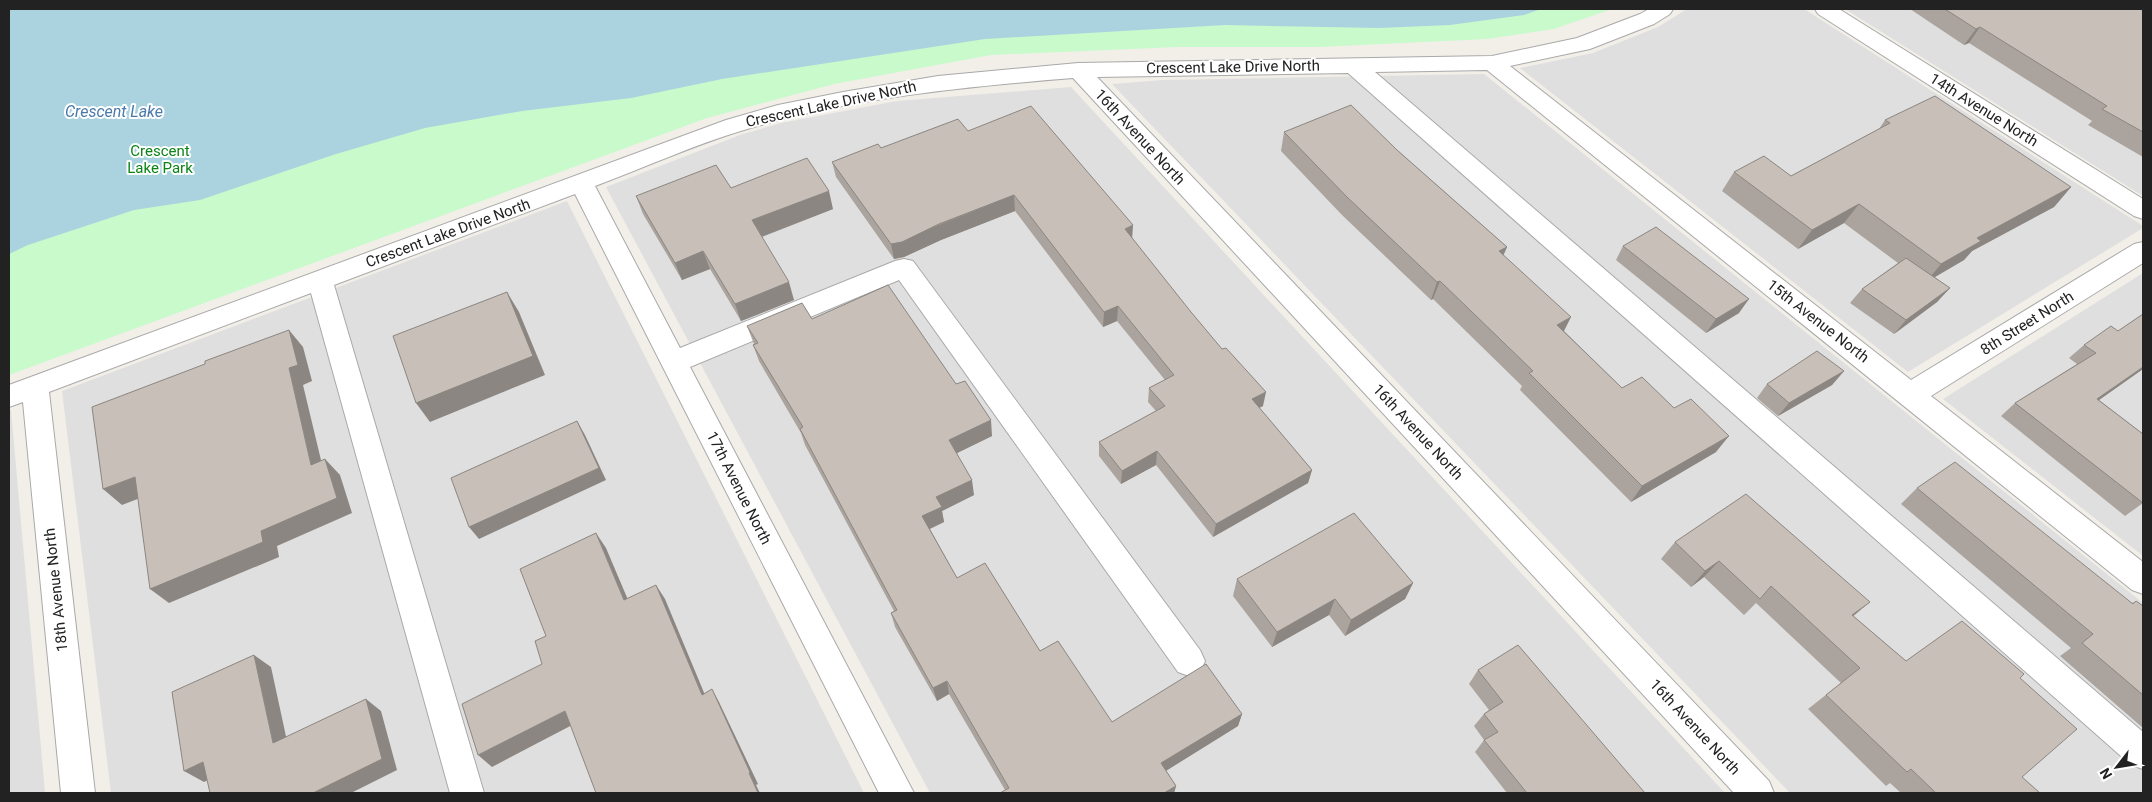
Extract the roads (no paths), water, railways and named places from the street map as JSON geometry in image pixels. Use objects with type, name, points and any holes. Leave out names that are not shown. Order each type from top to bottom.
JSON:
[{"type":"street","name":"Crescent Lake Drive North","points":[[22,391],[734,125],[778,112],[938,83],[1078,70],[1492,63],[1582,44],[1647,19],[1663,9]]},
{"type":"street","name":"14th Avenue North","points":[[1825,9],[2143,210]]},
{"type":"street","name":"15th Avenue North","points":[[1492,63],[2143,580]]},
{"type":"street","points":[[1353,65],[2143,753]]},
{"type":"street","name":"16th Avenue North","points":[[1078,70],[1757,793]]},
{"type":"street","name":"17th Avenue North","points":[[581,183],[897,793]]},
{"type":"street","name":"8th Street North","points":[[1910,395],[2143,250]]},
{"type":"street","points":[[674,362],[904,268],[1188,661]]},
{"type":"street","points":[[320,280],[467,793]]},
{"type":"street","name":"18th Avenue North","points":[[22,391],[78,793]]},
{"type":"water","name":"Crescent Lake","points":[[9,9],[1541,9],[1524,15],[1450,25],[1379,28],[1225,25],[985,39],[722,79],[631,98],[522,111],[425,128],[336,154],[200,200],[134,210],[28,245],[9,254]]},
{"type":"park label","name":"Crescent Lake Park","points":[[160,160]]}]
